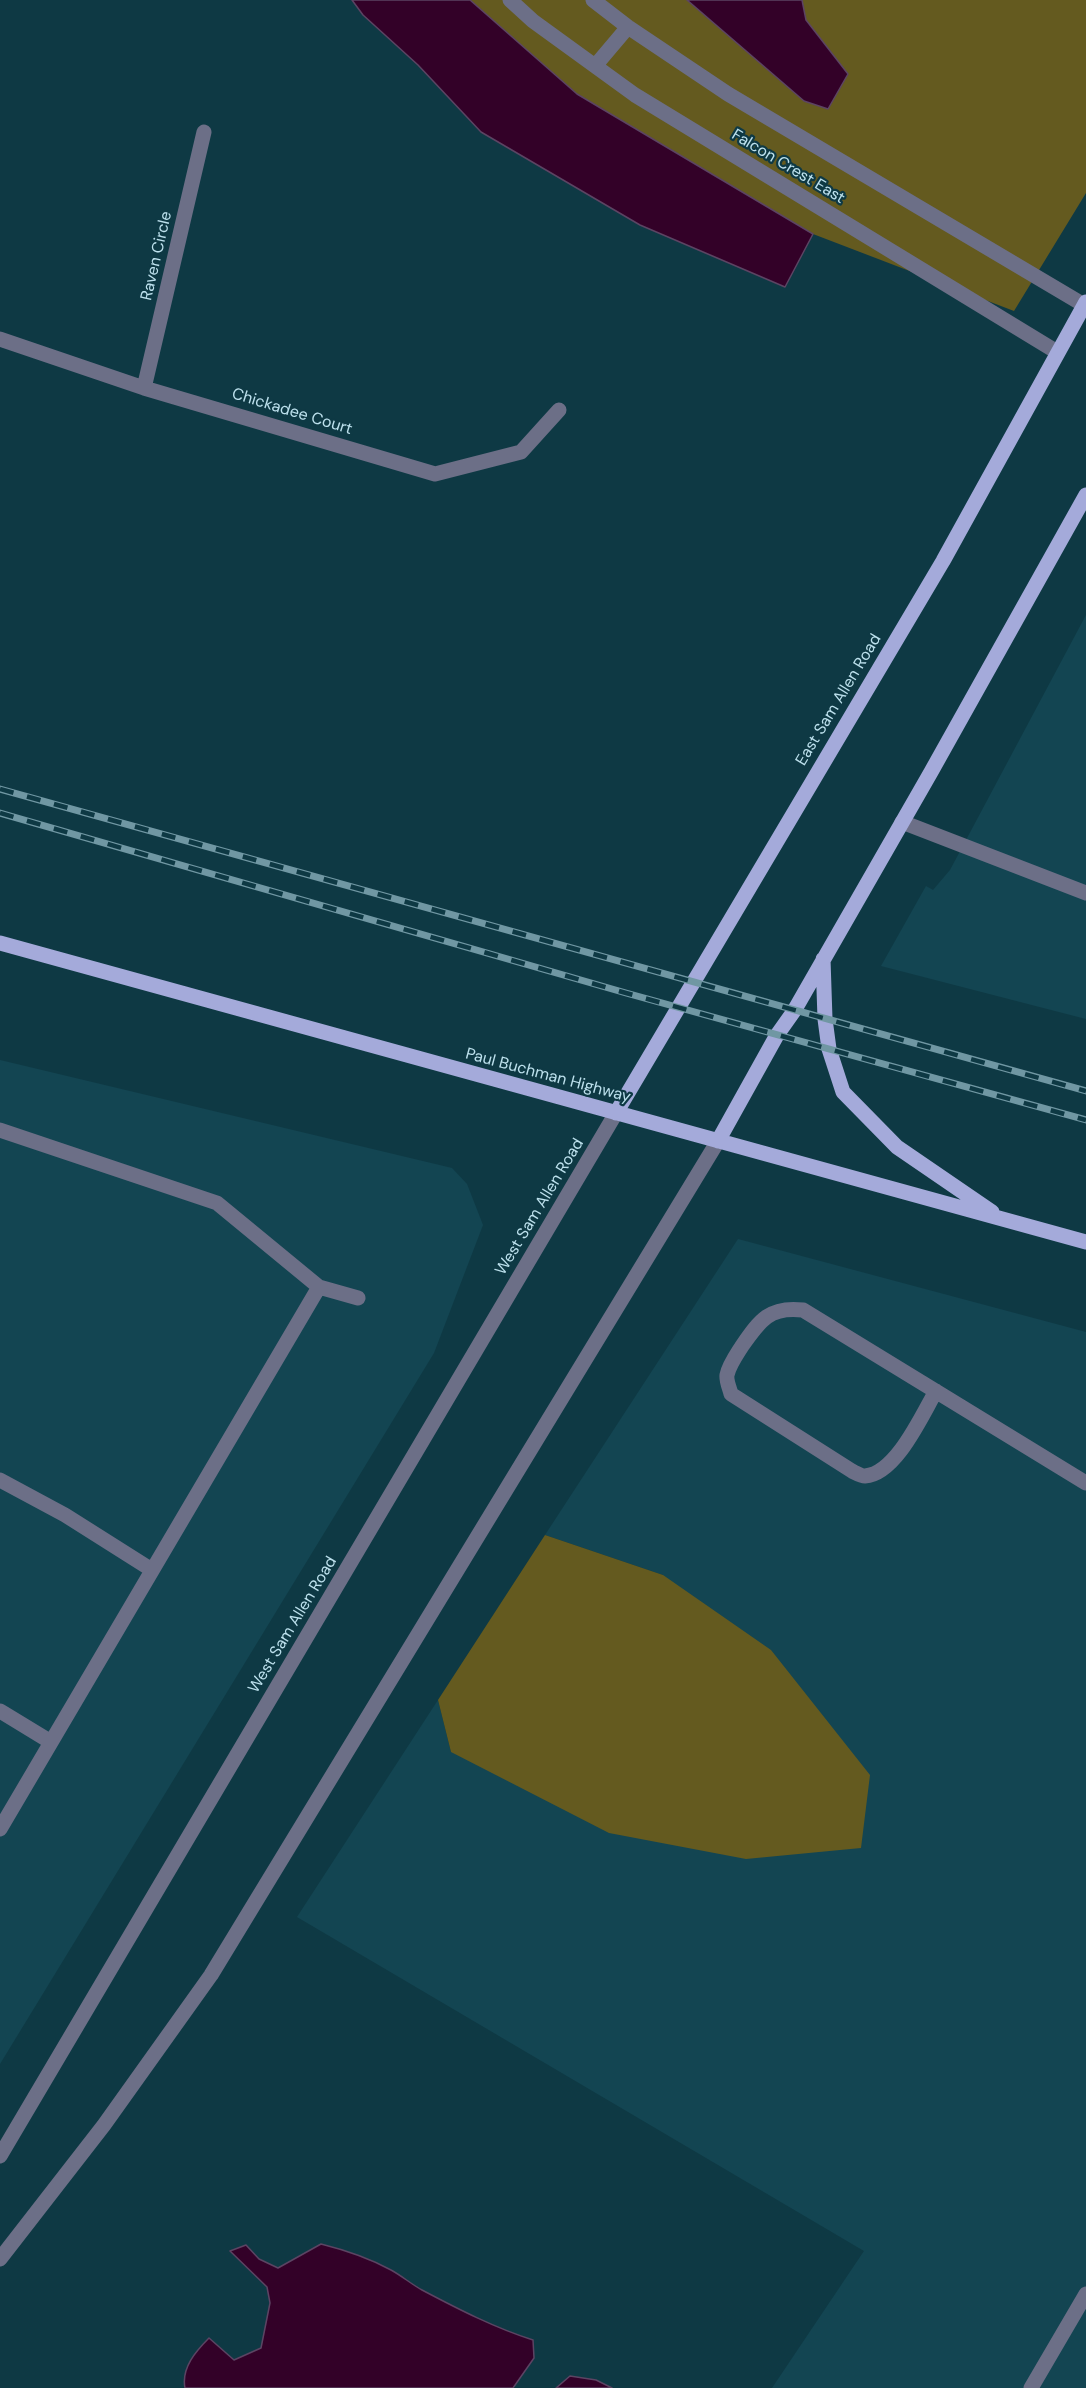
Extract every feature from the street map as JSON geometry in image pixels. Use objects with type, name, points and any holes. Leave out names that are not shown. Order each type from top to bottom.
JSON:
[{"type":"main road","name":"East Sam Allen Road","points":[[616,1113],[943,561],[1085,303]]},
{"type":"main road","points":[[718,1142],[1086,495]]},
{"type":"main road","name":"Paul Buchman Highway","points":[[0,943],[1086,1242]]},
{"type":"main road","points":[[823,959],[825,1019],[829,1049],[843,1092],[897,1147],[1004,1220]]},
{"type":"street","name":"Falcon Crest East","points":[[510,0],[533,21],[635,95],[1057,352]]},
{"type":"street","name":"Falcon Crest East","points":[[593,0],[628,27],[728,94],[1085,303]]},
{"type":"street","points":[[595,66],[628,27]]},
{"type":"street","name":"Raven Circle","points":[[144,388],[204,132]]},
{"type":"street","name":"Chickadee Court","points":[[0,339],[144,388],[435,474],[521,452],[560,410]]},
{"type":"street","points":[[902,822],[1086,893]]},
{"type":"street","name":"West Sam Allen Road","points":[[0,2156],[6,2131],[616,1113]]},
{"type":"street","points":[[0,1130],[217,1203],[320,1287],[358,1299]]},
{"type":"street","points":[[0,2259],[104,2125],[211,1975],[718,1142]]},
{"type":"street","points":[[0,1829],[320,1287]]},
{"type":"street","points":[[936,1391],[894,1461],[876,1473],[864,1476],[852,1471],[732,1394],[726,1377],[735,1355],[761,1319],[776,1311],[791,1308],[803,1310],[936,1391],[1086,1483]]},
{"type":"street","points":[[0,1480],[65,1515],[152,1570]]},
{"type":"street","points":[[0,1711],[51,1742]]},
{"type":"street","points":[[1031,2388],[1086,2294]]},
{"type":"shaded area","points":[[352,0],[470,0],[577,94],[813,234],[785,287],[640,225],[481,132],[418,65],[363,15]]},
{"type":"shaded area","points":[[470,0],[687,0],[804,101],[848,74],[806,20],[802,0],[1086,0],[1086,193],[1014,311],[813,234],[577,94]]},
{"type":"shaded area","points":[[687,0],[802,0],[806,20],[848,74],[828,109],[804,101]]},
{"type":"shaded area","points":[[1086,615],[1086,1019],[881,966],[926,886],[933,890],[950,870]]},
{"type":"shaded area","points":[[0,1060],[452,1168],[467,1184],[483,1225],[434,1353],[0,2064]]},
{"type":"shaded area","points":[[738,1239],[1086,1332],[1086,2388],[772,2388],[864,2251],[297,1917],[438,1700],[451,1752],[663,1575],[545,1535]]},
{"type":"shaded area","points":[[545,1535],[663,1575],[771,1650],[870,1775],[861,1848],[746,1859],[609,1833],[451,1752],[438,1700]]},
{"type":"shaded area","points":[[321,2244],[374,2262],[463,2311],[533,2340],[534,2358],[513,2388],[185,2388],[187,2367],[209,2338],[234,2360],[261,2348],[270,2303],[267,2287],[230,2251],[246,2245],[259,2259],[278,2268]]},
{"type":"shaded area","points":[[570,2376],[596,2380],[612,2388],[556,2388]]},
{"type":"railway","points":[[0,789],[1086,1091]]},
{"type":"railway","points":[[0,813],[626,993],[1086,1120]]}]
